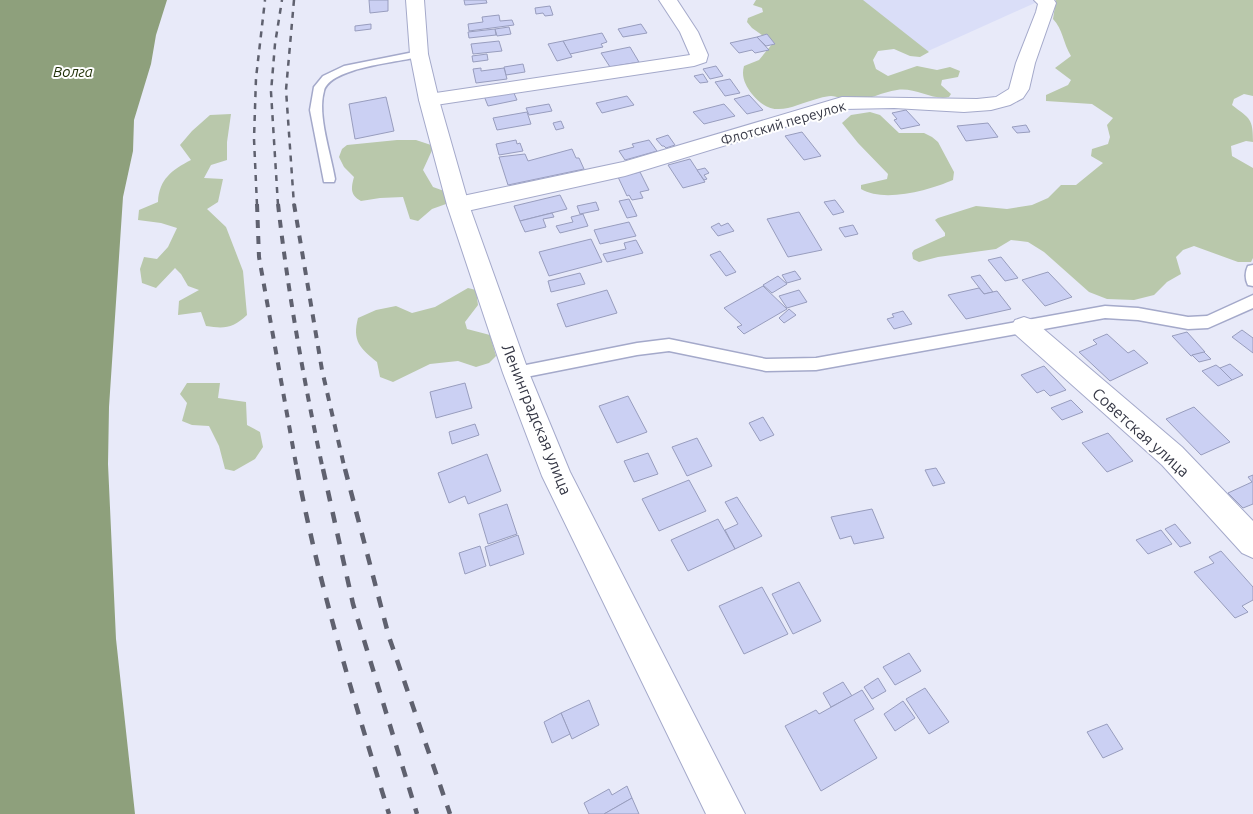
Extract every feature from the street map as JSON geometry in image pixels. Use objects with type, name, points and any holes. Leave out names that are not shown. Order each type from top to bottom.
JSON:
[{"type":"street","name":"Ленинградская улица","points":[[416,0],[419,54],[429,100],[458,205],[516,373],[557,476],[726,814]]},
{"type":"street","points":[[429,100],[699,58],[689,32],[668,0]]},
{"type":"street","name":"Флотский переулок","points":[[458,205],[625,169],[842,104],[868,102],[973,106],[1000,101],[1014,96],[1018,92],[1024,65],[1044,21],[1045,2]]},
{"type":"street","name":"Советская улица","points":[[1024,327],[1172,456],[1253,543]]},
{"type":"lane","points":[[329,179],[316,110],[318,89],[327,78],[348,68],[419,54]]},
{"type":"lane","points":[[1253,270],[1253,281]]},
{"type":"lane","points":[[516,373],[637,349],[669,345],[766,365],[789,366],[854,357],[1105,312],[1138,314],[1188,323],[1208,322],[1242,308],[1253,301]]},
{"type":"shaded area","points":[[756,0],[863,0],[929,52],[920,57],[910,56],[894,49],[878,51],[873,60],[876,69],[888,76],[917,66],[937,70],[950,67],[960,71],[958,77],[942,80],[941,85],[951,94],[949,97],[943,98],[910,90],[897,90],[859,100],[850,101],[830,96],[784,109],[768,107],[752,94],[743,77],[744,66],[759,60],[773,43],[752,28],[747,22],[748,18],[763,12],[762,8],[753,5]]},
{"type":"shaded area","points":[[858,0],[1035,0],[1037,2],[926,52]]},
{"type":"shaded area","points":[[1056,0],[1253,0],[1253,96],[1244,94],[1234,99],[1232,105],[1243,113],[1251,123],[1253,142],[1246,141],[1231,146],[1232,156],[1253,168],[1253,258],[1251,262],[1238,262],[1194,246],[1183,250],[1176,257],[1181,274],[1167,282],[1154,295],[1134,300],[1107,299],[1089,292],[1044,252],[1028,242],[1011,240],[996,249],[938,257],[919,262],[913,259],[912,253],[914,250],[945,236],[945,233],[935,220],[938,218],[976,206],[1007,209],[1032,205],[1048,198],[1061,185],[1076,185],[1103,163],[1091,156],[1092,149],[1108,144],[1110,137],[1107,125],[1113,118],[1092,104],[1046,101],[1046,95],[1068,85],[1071,80],[1055,68],[1071,56],[1059,27],[1053,19]]},
{"type":"shaded area","points":[[870,112],[880,115],[899,133],[924,133],[932,137],[938,142],[954,172],[953,180],[932,188],[907,194],[882,195],[861,189],[861,185],[887,179],[888,174],[858,143],[842,123],[851,115]]},
{"type":"shaded area","points":[[231,114],[227,142],[227,160],[211,165],[204,178],[223,179],[218,202],[207,209],[226,227],[243,271],[247,315],[233,325],[206,326],[201,312],[178,315],[179,301],[199,290],[188,286],[175,268],[156,288],[142,283],[140,269],[144,257],[157,259],[168,247],[177,228],[161,223],[138,220],[139,210],[158,202],[164,181],[172,172],[191,160],[180,145],[192,131],[210,115]]},
{"type":"shaded area","points":[[416,140],[434,146],[423,170],[433,187],[447,192],[448,201],[446,204],[432,209],[418,221],[410,219],[403,197],[361,201],[357,199],[352,191],[354,177],[344,167],[339,157],[342,149],[347,145]]},
{"type":"shaded area","points":[[468,288],[476,290],[478,305],[465,322],[467,329],[490,335],[496,356],[489,363],[476,367],[458,361],[430,364],[393,382],[380,377],[377,362],[362,348],[357,338],[356,326],[358,318],[376,310],[396,306],[412,313],[435,307]]},
{"type":"shaded area","points":[[187,383],[220,383],[218,398],[246,402],[247,425],[260,432],[263,447],[255,459],[234,471],[225,469],[219,446],[209,426],[192,425],[182,421],[187,403],[180,394]]},
{"type":"water","name":"Волга","points":[[0,0],[167,0],[156,35],[151,64],[134,120],[133,151],[123,197],[109,407],[108,464],[116,639],[135,814],[0,814]]},
{"type":"building","points":[[369,0],[388,0],[388,11],[370,13]]},
{"type":"building","points":[[464,0],[486,0],[487,3],[465,5]]},
{"type":"building","points":[[550,6],[553,15],[536,14],[535,8]]},
{"type":"building","points":[[499,15],[500,21],[512,20],[514,25],[469,31],[468,24],[483,22],[482,17]]},
{"type":"building","points":[[371,24],[371,29],[355,31],[355,26]]},
{"type":"building","points":[[641,24],[647,33],[623,37],[618,29]]},
{"type":"building","points":[[509,27],[511,34],[497,36],[495,29]]},
{"type":"building","points":[[495,29],[496,35],[469,38],[468,32]]},
{"type":"building","points":[[602,33],[607,42],[601,44],[603,47],[570,54],[563,41]]},
{"type":"building","points":[[767,34],[775,44],[766,46],[757,37]]},
{"type":"building","points":[[757,37],[769,50],[755,53],[752,50],[739,53],[730,43]]},
{"type":"building","points":[[499,41],[502,51],[473,54],[471,44]]},
{"type":"building","points":[[563,41],[572,57],[557,61],[548,44]]},
{"type":"building","points":[[630,47],[639,62],[610,67],[601,53]]},
{"type":"building","points":[[487,54],[488,60],[473,62],[472,56]]},
{"type":"building","points":[[523,64],[525,72],[506,75],[504,67]]},
{"type":"building","points":[[716,66],[723,76],[710,79],[703,69]]},
{"type":"building","points":[[481,68],[481,71],[504,68],[507,79],[476,83],[473,69]]},
{"type":"building","points":[[703,74],[708,82],[700,83],[694,76]]},
{"type":"building","points":[[730,79],[740,93],[725,96],[715,82]]},
{"type":"building","points":[[513,91],[517,100],[488,106],[484,96]]},
{"type":"building","points":[[749,95],[763,110],[747,114],[734,99]]},
{"type":"building","points":[[627,96],[634,105],[602,113],[596,103]]},
{"type":"building","points":[[386,97],[394,131],[355,139],[349,104]]},
{"type":"building","points":[[549,104],[552,111],[529,115],[526,108]]},
{"type":"building","points":[[724,104],[735,116],[704,124],[693,112]]},
{"type":"building","points":[[906,110],[920,125],[901,129],[894,120],[897,119],[892,113]]},
{"type":"building","points":[[527,112],[531,124],[497,130],[493,118]]},
{"type":"building","points":[[561,121],[564,128],[556,130],[553,123]]},
{"type":"building","points":[[988,123],[998,137],[966,141],[957,126]]},
{"type":"building","points":[[1026,125],[1030,132],[1017,133],[1012,127]]},
{"type":"building","points":[[802,132],[821,156],[804,160],[785,136]]},
{"type":"building","points":[[668,135],[675,145],[666,148],[656,139]]},
{"type":"building","points":[[516,140],[517,144],[520,143],[523,151],[499,155],[496,144]]},
{"type":"building","points":[[649,140],[657,151],[625,160],[619,151],[634,147],[632,144]]},
{"type":"building","points":[[572,149],[584,169],[508,185],[499,157],[525,154],[528,161]]},
{"type":"building","points":[[690,159],[705,182],[683,188],[668,165]]},
{"type":"building","points":[[705,168],[709,173],[704,175],[707,179],[704,180],[697,170]]},
{"type":"building","points":[[640,172],[649,190],[640,192],[643,198],[632,200],[629,195],[627,196],[618,177]]},
{"type":"building","points":[[560,195],[567,209],[520,221],[514,206]]},
{"type":"building","points":[[629,199],[637,216],[627,218],[619,201]]},
{"type":"building","points":[[835,200],[844,212],[833,215],[824,202]]},
{"type":"building","points":[[596,202],[599,210],[580,214],[577,206]]},
{"type":"building","points":[[799,212],[822,250],[788,257],[767,219]]},
{"type":"building","points":[[552,213],[554,217],[543,219],[546,227],[525,232],[520,221]]},
{"type":"building","points":[[583,214],[588,226],[560,233],[556,226],[573,222],[571,217]]},
{"type":"building","points":[[629,222],[636,236],[600,244],[594,230]]},
{"type":"building","points":[[719,223],[721,226],[728,223],[734,231],[718,236],[711,227]]},
{"type":"building","points":[[853,225],[858,234],[845,237],[839,228]]},
{"type":"building","points":[[591,239],[602,262],[549,276],[539,252]]},
{"type":"building","points":[[636,240],[643,253],[607,262],[603,254],[626,249],[624,243]]},
{"type":"building","points":[[720,251],[736,272],[726,276],[710,255]]},
{"type":"building","points":[[1001,257],[1018,278],[1005,281],[988,260]]},
{"type":"building","points":[[795,271],[801,279],[787,283],[782,275]]},
{"type":"building","points":[[1048,272],[1072,297],[1045,306],[1022,280]]},
{"type":"building","points":[[580,273],[585,284],[551,292],[548,281]]},
{"type":"building","points":[[980,275],[993,292],[984,294],[971,277]]},
{"type":"building","points":[[778,276],[787,284],[772,293],[763,285]]},
{"type":"building","points":[[763,286],[787,309],[744,334],[737,327],[742,325],[724,308]]},
{"type":"building","points":[[979,288],[984,294],[997,291],[1011,309],[966,319],[948,295]]},
{"type":"building","points":[[607,290],[617,313],[566,327],[557,304]]},
{"type":"building","points":[[799,290],[807,302],[787,308],[779,296]]},
{"type":"building","points":[[789,309],[796,315],[784,323],[779,318]]},
{"type":"building","points":[[903,311],[912,324],[894,329],[887,319],[894,317],[892,314]]},
{"type":"building","points":[[1242,330],[1253,338],[1253,353],[1232,337]]},
{"type":"building","points":[[1187,332],[1205,352],[1191,356],[1172,336]]},
{"type":"building","points":[[1107,334],[1128,353],[1134,350],[1148,363],[1110,381],[1079,352],[1097,344],[1093,340]]},
{"type":"building","points":[[1204,352],[1211,359],[1199,362],[1192,355]]},
{"type":"building","points":[[1230,364],[1243,375],[1232,380],[1220,368]]},
{"type":"building","points":[[1216,365],[1232,380],[1218,386],[1202,371]]},
{"type":"building","points":[[1044,366],[1066,390],[1050,396],[1044,390],[1037,393],[1021,375]]},
{"type":"building","points":[[465,383],[472,408],[436,418],[430,392]]},
{"type":"building","points":[[628,396],[647,432],[617,443],[599,406]]},
{"type":"building","points":[[1071,400],[1083,412],[1062,420],[1051,408]]},
{"type":"building","points":[[1194,407],[1230,442],[1201,455],[1166,419]]},
{"type":"building","points":[[763,417],[774,435],[760,441],[749,423]]},
{"type":"building","points":[[475,424],[479,435],[452,444],[449,432]]},
{"type":"building","points":[[1108,433],[1133,461],[1107,472],[1082,443]]},
{"type":"building","points":[[697,438],[712,466],[687,476],[672,447]]},
{"type":"building","points":[[648,453],[658,474],[634,482],[624,461]]},
{"type":"building","points":[[487,454],[501,491],[468,504],[465,496],[449,503],[438,473]]},
{"type":"building","points":[[936,468],[945,483],[933,486],[925,470]]},
{"type":"building","points":[[1253,475],[1253,504],[1243,508],[1228,493],[1252,482],[1248,477]]},
{"type":"building","points":[[689,480],[706,511],[659,531],[642,499]]},
{"type":"building","points":[[737,497],[762,536],[735,549],[725,530],[738,524],[725,502]]},
{"type":"building","points":[[507,504],[517,534],[488,544],[479,514]]},
{"type":"building","points":[[872,509],[884,538],[854,544],[851,536],[840,539],[831,517]]},
{"type":"building","points":[[718,519],[735,549],[688,571],[671,540]]},
{"type":"building","points":[[1175,524],[1191,543],[1180,547],[1165,529]]},
{"type":"building","points":[[1161,530],[1172,544],[1148,554],[1136,540]]},
{"type":"building","points":[[518,535],[524,554],[490,566],[485,547]]},
{"type":"building","points":[[480,546],[486,566],[465,574],[459,553]]},
{"type":"building","points":[[1221,551],[1253,587],[1253,600],[1242,606],[1248,612],[1235,618],[1194,572],[1214,563],[1209,557]]},
{"type":"building","points":[[799,582],[821,621],[793,634],[772,594]]},
{"type":"building","points":[[762,587],[788,634],[744,654],[719,606]]},
{"type":"building","points":[[909,653],[921,671],[895,685],[883,667]]},
{"type":"building","points":[[878,678],[886,691],[872,699],[864,687]]},
{"type":"building","points":[[843,682],[852,696],[831,707],[823,693]]},
{"type":"building","points":[[925,688],[949,722],[929,734],[906,699]]},
{"type":"building","points":[[862,690],[874,709],[854,720],[877,758],[821,791],[785,726],[816,710],[819,714]]},
{"type":"building","points":[[589,700],[599,725],[572,739],[561,713]]},
{"type":"building","points":[[903,701],[915,718],[895,731],[884,714]]},
{"type":"building","points":[[561,713],[570,734],[552,743],[544,722]]},
{"type":"building","points":[[1107,724],[1123,749],[1103,758],[1087,732]]},
{"type":"building","points":[[627,786],[632,798],[604,814],[589,814],[584,803],[609,789],[612,795]]},
{"type":"building","points":[[632,798],[639,814],[604,814]]},
{"type":"railway","points":[[257,205],[254,139],[256,78],[265,0]]},
{"type":"railway","points":[[278,205],[271,92],[275,44],[282,0]]},
{"type":"railway","points":[[294,0],[286,90],[294,205]]},
{"type":"railway","points":[[257,204],[259,257],[297,470]]},
{"type":"railway","points":[[278,204],[297,337],[323,470]]},
{"type":"railway","points":[[294,204],[322,370],[345,470]]},
{"type":"railway","points":[[297,469],[327,600],[350,686],[389,814]]},
{"type":"railway","points":[[323,469],[353,604],[417,814]]},
{"type":"railway","points":[[345,469],[389,637],[450,814]]}]
